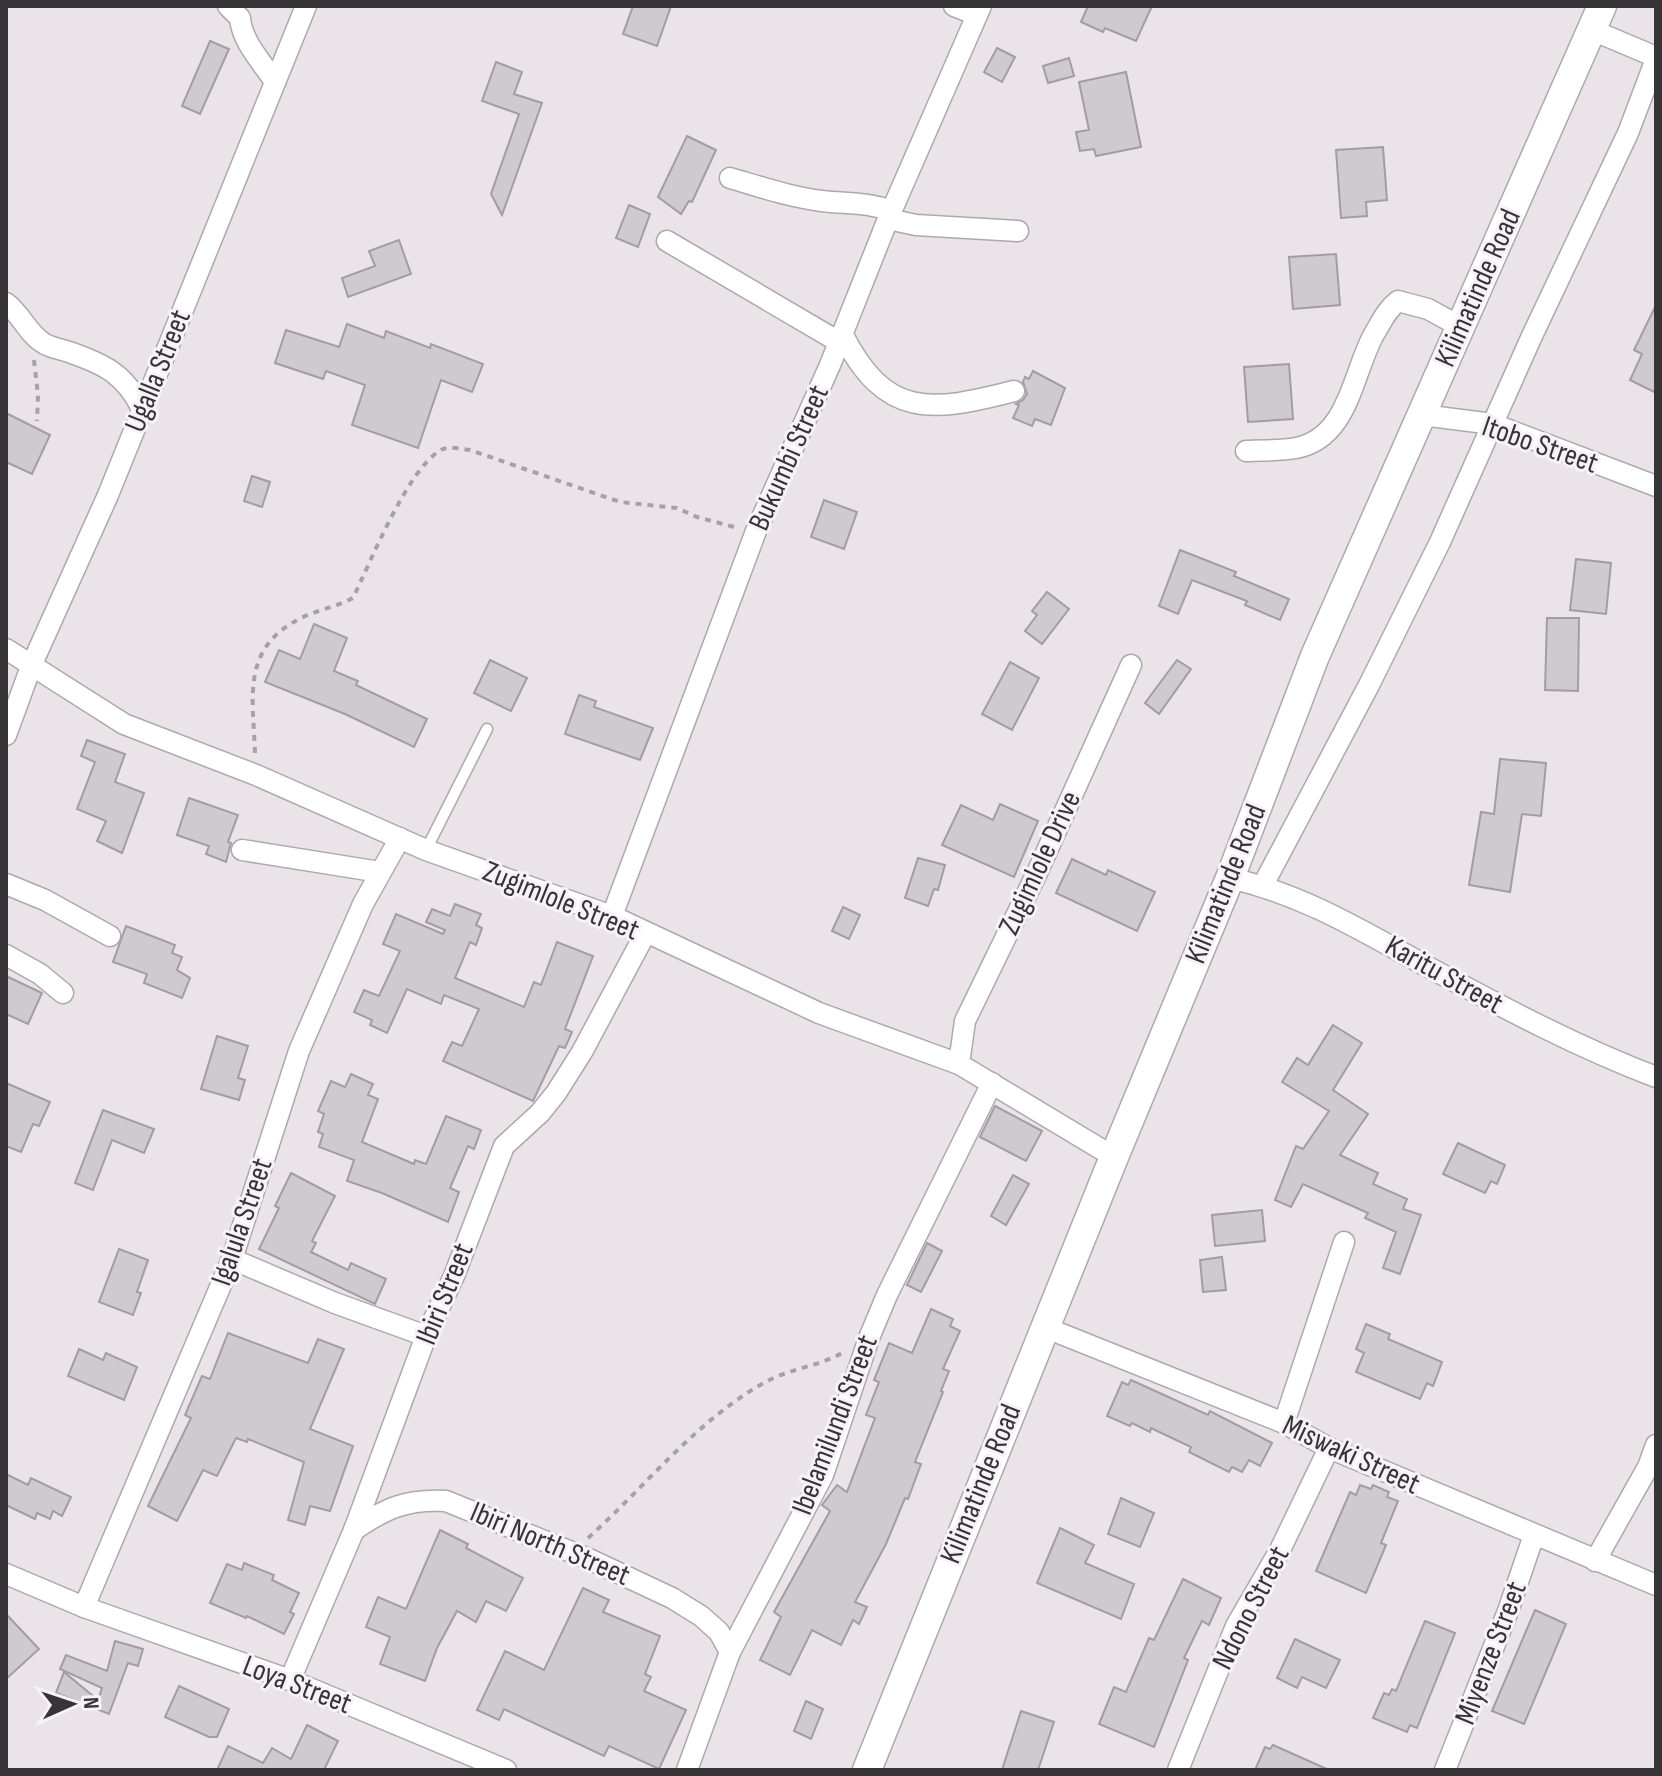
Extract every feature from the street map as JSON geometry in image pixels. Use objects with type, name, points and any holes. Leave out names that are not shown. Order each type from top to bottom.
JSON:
[{"type":"main road","name":"Kilimatinde Road","points":[[867,1770],[1044,1327],[1230,878],[1315,656],[1597,18]]},
{"type":"street","points":[[228,6],[238,15],[246,40],[275,82]]},
{"type":"street","name":"Ugalla Street","points":[[6,735],[32,664],[108,495],[306,6]]},
{"type":"street","points":[[954,6],[979,10]]},
{"type":"street","name":"Bukumbi Street","points":[[612,916],[756,531],[979,10]]},
{"type":"street","points":[[1263,885],[1369,685],[1440,542],[1628,133],[1656,58],[1597,18]]},
{"type":"street","points":[[730,178],[783,194],[877,206],[889,215],[916,225],[1018,231]]},
{"type":"street","points":[[667,241],[840,338],[876,381],[900,400],[921,406],[950,405],[1014,391]]},
{"type":"street","points":[[1246,451],[1296,448],[1320,440],[1335,426],[1370,343],[1389,308],[1398,301],[1428,309],[1461,327]]},
{"type":"street","points":[[6,303],[18,311],[32,334],[46,345],[109,368],[122,379],[142,409]]},
{"type":"street","name":"Itobo Street","points":[[1422,415],[1493,424],[1656,486]]},
{"type":"street","name":"Zugimlole Street","points":[[6,649],[124,724],[256,775],[426,850],[612,916],[819,1013],[959,1064],[1114,1157]]},
{"type":"street","name":"Zugimlole Drive","points":[[959,1064],[965,1021],[1036,875],[1131,665]]},
{"type":"street","name":"Igalula Street","points":[[84,1607],[232,1259],[299,1051],[363,904],[400,838]]},
{"type":"street","points":[[242,850],[380,872]]},
{"type":"street","name":"Karitu Street","points":[[1230,878],[1263,885],[1335,914],[1519,1016],[1603,1057],[1656,1077]]},
{"type":"street","points":[[6,884],[55,905],[110,936]]},
{"type":"street","name":"Ibiri Street","points":[[290,1680],[354,1530],[426,1336],[454,1276],[504,1146],[540,1113],[556,1093],[582,1052],[645,934]]},
{"type":"street","points":[[6,955],[40,974],[63,993]]},
{"type":"street","name":"Ibelamilundi Street","points":[[687,1770],[730,1652],[823,1475],[869,1338],[887,1295],[992,1083]]},
{"type":"street","points":[[1284,1423],[1344,1242]]},
{"type":"street","points":[[232,1259],[335,1303],[426,1336]]},
{"type":"street","name":"Miswaki Street","points":[[1044,1327],[1284,1423],[1329,1448],[1656,1585]]},
{"type":"street","points":[[1595,1561],[1648,1467],[1656,1445]]},
{"type":"street","name":"Ndono Street","points":[[1178,1770],[1236,1626],[1280,1550],[1329,1448]]},
{"type":"street","name":"Ibiri North Street","points":[[354,1530],[382,1510],[404,1503],[446,1501],[573,1552],[672,1598],[701,1616],[719,1632],[730,1652]]},
{"type":"street","name":"Miyenze Street","points":[[1445,1770],[1508,1611],[1534,1535]]},
{"type":"street","name":"Loya Street","points":[[6,1574],[84,1607],[290,1680],[506,1770]]},
{"type":"lane","points":[[426,850],[487,729]]},
{"type":"path","points":[[32,334],[38,395],[37,421]]},
{"type":"path","points":[[256,775],[254,707],[257,659],[266,644],[286,626],[353,598],[404,493],[440,450],[470,450],[620,502],[677,508],[722,525],[756,531]]},
{"type":"path","points":[[573,1552],[699,1429],[731,1404],[765,1382],[830,1360],[869,1338]]},
{"type":"building","points":[[633,6],[671,6],[657,46],[623,34]]},
{"type":"building","points":[[1088,6],[1152,6],[1136,41],[1081,22]]},
{"type":"building","points":[[210,41],[229,49],[200,114],[182,106]]},
{"type":"building","points":[[997,48],[1015,57],[1002,82],[984,72]]},
{"type":"building","points":[[1069,58],[1074,76],[1048,83],[1043,66]]},
{"type":"building","points":[[496,62],[522,72],[514,94],[542,103],[502,215],[491,194],[519,114],[482,101]]},
{"type":"building","points":[[1126,72],[1141,147],[1096,156],[1094,149],[1080,151],[1076,132],[1089,130],[1079,82]]},
{"type":"building","points":[[687,136],[716,150],[692,202],[689,201],[681,214],[658,197]]},
{"type":"building","points":[[1383,147],[1387,200],[1366,202],[1367,216],[1341,218],[1336,150]]},
{"type":"building","points":[[629,205],[650,214],[638,247],[616,238]]},
{"type":"building","points":[[399,240],[411,274],[348,297],[342,278],[375,266],[369,251]]},
{"type":"building","points":[[1336,254],[1340,305],[1293,309],[1289,257]]},
{"type":"building","points":[[1656,305],[1656,393],[1630,380],[1642,354],[1634,350]]},
{"type":"building","points":[[347,324],[384,338],[386,331],[430,348],[431,344],[483,364],[472,392],[441,380],[418,448],[352,425],[365,385],[326,371],[323,379],[275,363],[286,330],[339,347]]},
{"type":"building","points":[[1289,364],[1293,419],[1248,422],[1244,367]]},
{"type":"building","points":[[1033,371],[1065,388],[1051,425],[1035,419],[1032,426],[1013,418],[1019,405],[1016,404],[1027,394],[1023,382],[1025,377],[1029,379]]},
{"type":"building","points":[[6,413],[50,435],[32,474],[6,462]]},
{"type":"building","points":[[252,476],[270,482],[262,507],[244,501]]},
{"type":"building","points":[[824,500],[857,512],[844,549],[811,537]]},
{"type":"building","points":[[1180,550],[1236,572],[1234,576],[1289,599],[1280,620],[1245,605],[1247,601],[1192,580],[1178,614],[1159,606]]},
{"type":"building","points":[[1576,559],[1611,563],[1606,614],[1570,610]]},
{"type":"building","points":[[1047,592],[1069,609],[1042,644],[1025,631],[1037,615],[1032,611]]},
{"type":"building","points":[[1547,618],[1579,618],[1578,691],[1545,690]]},
{"type":"building","points":[[314,624],[347,638],[334,671],[427,719],[414,747],[345,714],[265,682],[279,650],[300,659]]},
{"type":"building","points":[[490,660],[527,678],[511,711],[474,693]]},
{"type":"building","points":[[1177,660],[1191,669],[1159,714],[1145,703]]},
{"type":"building","points":[[1010,662],[1039,678],[1012,730],[982,714]]},
{"type":"building","points":[[579,695],[596,701],[594,707],[653,728],[640,760],[565,734]]},
{"type":"building","points":[[87,740],[125,754],[115,782],[144,793],[122,853],[97,841],[106,821],[77,809],[95,762],[81,756]]},
{"type":"building","points":[[1500,759],[1546,763],[1541,816],[1522,814],[1510,892],[1469,885],[1481,812],[1494,814]]},
{"type":"building","points":[[189,798],[238,815],[228,842],[231,843],[226,862],[206,854],[209,846],[177,835]]},
{"type":"building","points":[[1000,804],[1038,821],[1014,877],[942,845],[961,805],[993,820]]},
{"type":"building","points":[[918,858],[945,865],[938,890],[934,889],[928,906],[905,898]]},
{"type":"building","points":[[1072,859],[1106,875],[1108,870],[1155,892],[1137,931],[1056,893]]},
{"type":"building","points":[[455,904],[481,914],[476,925],[482,928],[476,945],[470,942],[455,978],[524,1007],[534,982],[541,985],[557,942],[593,956],[565,1029],[572,1032],[565,1048],[559,1046],[533,1101],[443,1061],[452,1042],[462,1046],[479,1009],[444,995],[441,1004],[407,989],[387,1033],[370,1025],[372,1020],[354,1012],[364,990],[379,996],[400,951],[383,944],[396,914],[443,934],[445,930],[426,922],[432,909],[450,916]]},
{"type":"building","points":[[843,907],[860,915],[849,939],[832,931]]},
{"type":"building","points":[[126,926],[175,945],[172,953],[182,957],[177,970],[190,978],[182,998],[144,983],[147,974],[113,962]]},
{"type":"building","points":[[6,976],[42,993],[28,1024],[6,1014]]},
{"type":"building","points":[[1333,1025],[1362,1043],[1333,1090],[1368,1114],[1340,1155],[1378,1173],[1373,1184],[1407,1199],[1403,1209],[1421,1215],[1400,1274],[1383,1268],[1396,1232],[1365,1218],[1368,1213],[1303,1184],[1291,1207],[1275,1200],[1296,1146],[1303,1149],[1329,1111],[1282,1082],[1297,1058],[1308,1065]]},
{"type":"building","points":[[217,1036],[248,1046],[238,1078],[245,1080],[239,1100],[201,1089]]},
{"type":"building","points":[[351,1074],[373,1084],[368,1095],[378,1099],[362,1142],[414,1164],[415,1160],[426,1164],[446,1116],[481,1130],[474,1149],[468,1146],[450,1188],[459,1192],[448,1222],[347,1181],[354,1160],[319,1147],[323,1134],[318,1132],[324,1114],[318,1111],[331,1081],[345,1087]]},
{"type":"building","points":[[6,1083],[50,1102],[39,1126],[33,1124],[21,1152],[6,1146]]},
{"type":"building","points":[[995,1106],[1042,1131],[1026,1161],[980,1137]]},
{"type":"building","points":[[103,1110],[154,1129],[144,1153],[112,1140],[93,1190],[75,1183]]},
{"type":"building","points":[[1458,1143],[1505,1165],[1497,1184],[1491,1181],[1485,1193],[1443,1174]]},
{"type":"building","points":[[291,1173],[335,1196],[312,1241],[316,1243],[311,1252],[348,1270],[351,1263],[386,1279],[375,1304],[259,1249],[279,1208],[275,1206]]},
{"type":"building","points":[[1013,1175],[1029,1184],[1006,1225],[991,1216]]},
{"type":"building","points":[[1262,1210],[1265,1241],[1215,1246],[1212,1215]]},
{"type":"building","points":[[927,1243],[942,1251],[921,1292],[907,1285]]},
{"type":"building","points":[[119,1249],[148,1260],[133,1315],[99,1302]]},
{"type":"building","points":[[1222,1257],[1226,1290],[1203,1292],[1200,1260]]},
{"type":"building","points":[[931,1309],[953,1319],[950,1326],[960,1331],[943,1369],[949,1371],[915,1462],[921,1464],[908,1499],[905,1498],[886,1544],[855,1602],[867,1607],[859,1624],[853,1620],[841,1645],[812,1630],[790,1675],[760,1660],[781,1617],[774,1612],[830,1511],[822,1505],[837,1485],[847,1492],[875,1418],[866,1415],[879,1382],[874,1380],[889,1343],[912,1353]]},
{"type":"building","points":[[1366,1324],[1390,1334],[1388,1339],[1442,1362],[1433,1386],[1427,1383],[1420,1399],[1356,1372],[1364,1353],[1356,1349]]},
{"type":"building","points":[[228,1333],[308,1363],[318,1339],[344,1349],[310,1429],[353,1446],[330,1511],[310,1506],[305,1525],[288,1520],[304,1462],[248,1439],[247,1442],[236,1438],[217,1476],[203,1470],[177,1521],[148,1506],[191,1418],[185,1415],[202,1376],[210,1379]]},
{"type":"building","points":[[79,1349],[103,1360],[106,1353],[137,1367],[124,1400],[68,1376]]},
{"type":"building","points":[[1131,1380],[1208,1415],[1210,1411],[1272,1443],[1260,1466],[1249,1460],[1242,1472],[1232,1467],[1229,1472],[1189,1452],[1191,1447],[1151,1428],[1150,1432],[1107,1416],[1122,1382],[1128,1385]]},
{"type":"building","points":[[6,1474],[28,1485],[31,1478],[71,1497],[62,1516],[53,1511],[50,1519],[37,1513],[35,1519],[6,1505]]},
{"type":"building","points":[[1360,1485],[1371,1489],[1373,1485],[1389,1492],[1387,1497],[1398,1501],[1381,1543],[1386,1545],[1366,1593],[1316,1571],[1350,1492],[1356,1495]]},
{"type":"building","points":[[1121,1498],[1154,1513],[1140,1547],[1108,1534]]},
{"type":"building","points":[[1060,1528],[1094,1545],[1085,1563],[1134,1584],[1121,1619],[1037,1583]]},
{"type":"building","points":[[440,1530],[468,1544],[466,1548],[523,1578],[506,1611],[486,1601],[476,1622],[457,1611],[437,1648],[425,1681],[380,1664],[390,1637],[366,1627],[378,1597],[406,1609]]},
{"type":"building","points":[[244,1563],[274,1575],[272,1580],[299,1593],[290,1612],[294,1614],[284,1634],[210,1603],[227,1564],[242,1570]]},
{"type":"building","points":[[1183,1579],[1221,1598],[1209,1625],[1202,1621],[1184,1658],[1188,1660],[1154,1747],[1099,1724],[1114,1687],[1126,1692],[1149,1638],[1154,1640]]},
{"type":"building","points":[[583,1588],[609,1600],[603,1612],[660,1636],[645,1674],[651,1677],[644,1691],[686,1710],[659,1769],[609,1746],[604,1756],[504,1709],[499,1720],[477,1710],[505,1651],[544,1670]]},
{"type":"building","points":[[1535,1610],[1566,1624],[1524,1724],[1492,1711]]},
{"type":"building","points":[[6,1614],[39,1649],[6,1679]]},
{"type":"building","points":[[1425,1621],[1455,1633],[1417,1728],[1410,1725],[1407,1732],[1373,1718],[1384,1693],[1389,1695],[1392,1689],[1396,1691]]},
{"type":"building","points":[[1295,1639],[1340,1660],[1326,1688],[1302,1677],[1297,1688],[1277,1678]]},
{"type":"building","points":[[115,1641],[143,1649],[138,1666],[128,1663],[109,1714],[56,1693],[64,1672],[98,1700],[102,1688],[60,1669],[66,1655],[107,1671]]},
{"type":"building","points":[[179,1686],[229,1709],[217,1737],[209,1737],[165,1717]]},
{"type":"building","points":[[806,1701],[823,1709],[811,1739],[794,1731]]},
{"type":"building","points":[[1021,1711],[1054,1722],[1038,1770],[1002,1770]]},
{"type":"building","points":[[307,1725],[338,1741],[324,1770],[217,1770],[228,1746],[263,1763],[272,1748],[291,1759]]},
{"type":"building","points":[[1273,1745],[1329,1770],[1255,1770],[1265,1747],[1270,1749]]}]
